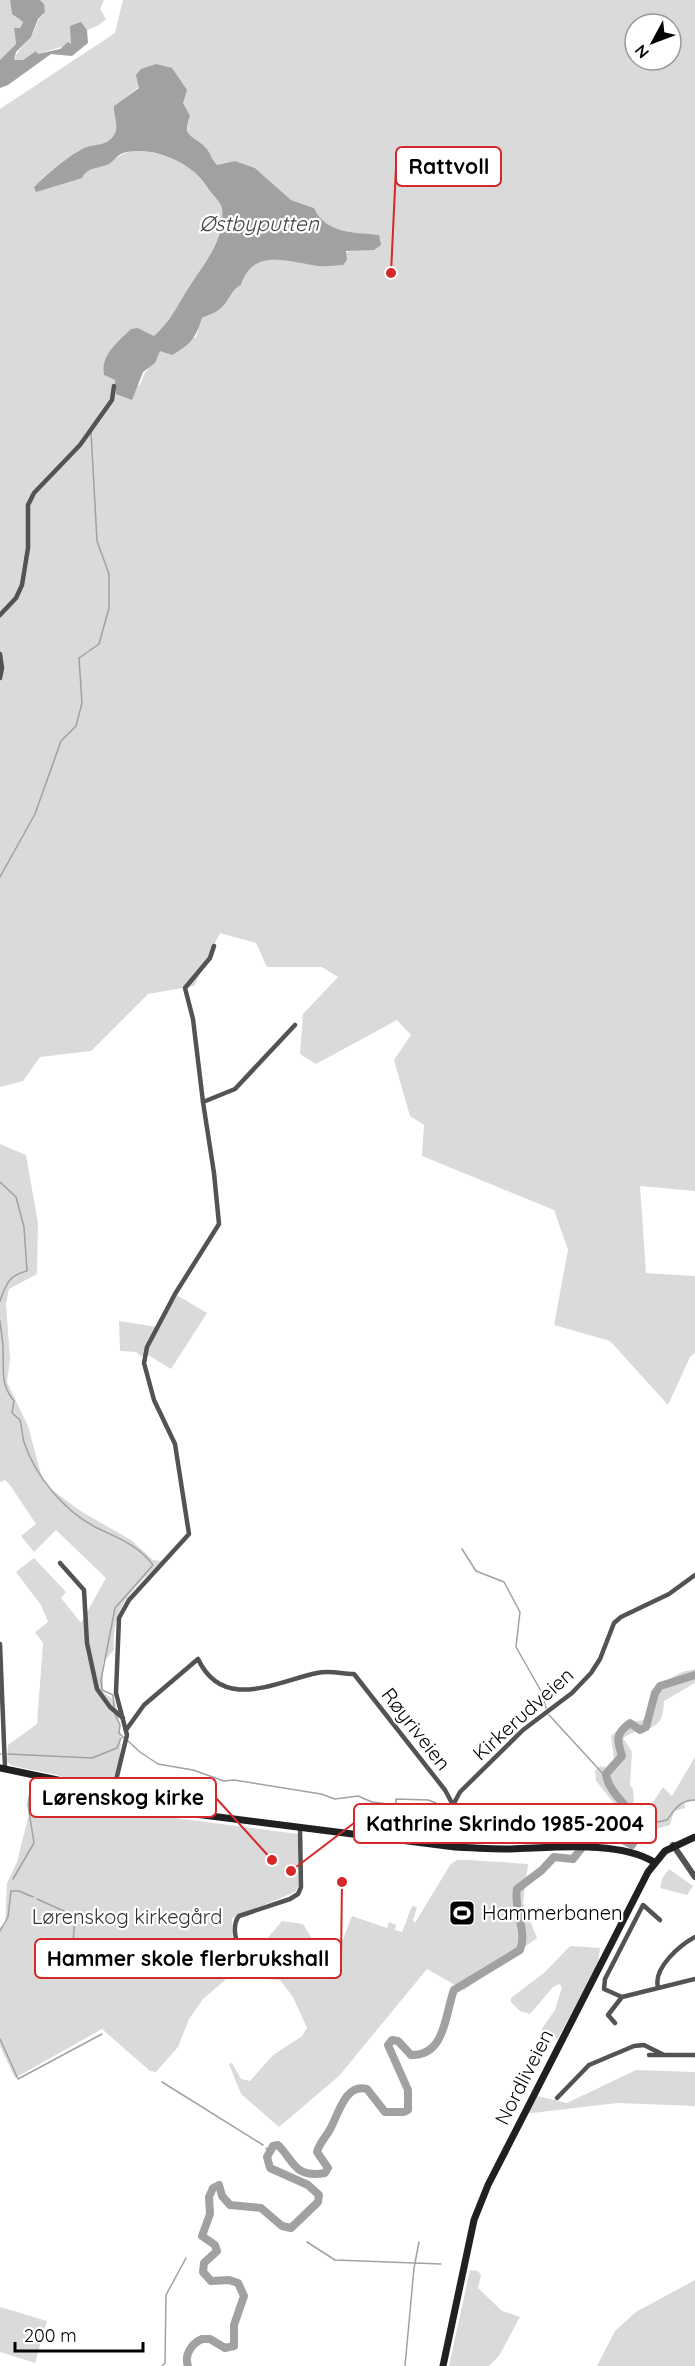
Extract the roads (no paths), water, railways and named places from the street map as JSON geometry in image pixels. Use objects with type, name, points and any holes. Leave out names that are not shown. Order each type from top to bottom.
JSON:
[{"type":"main road","points":[[2,1768],[72,1784],[163,1810],[459,1847],[501,1849],[595,1847],[633,1855],[652,1864]]},
{"type":"main road","name":"Nordliveien","points":[[443,2366],[470,2235],[482,2198],[652,1864],[676,1844],[695,1838]]},
{"type":"street","points":[[0,615],[16,598],[22,585],[28,548],[28,505],[80,445],[112,400],[114,386]]},
{"type":"street","points":[[0,654],[2,668],[0,678]]},
{"type":"street","points":[[112,1797],[125,1749],[126,1730],[116,1693],[119,1618],[129,1600],[189,1534],[175,1444],[154,1400],[144,1363],[147,1347],[175,1294],[219,1224],[218,1201],[193,1019],[185,988],[210,958],[214,946]]},
{"type":"street","points":[[203,1102],[235,1089],[295,1025]]},
{"type":"street","points":[[60,1563],[84,1590],[87,1642],[97,1689],[123,1718]]},
{"type":"street","name":"Kirkerudveien","points":[[453,1805],[460,1792],[523,1730],[572,1693],[591,1673],[600,1659],[614,1623],[621,1617],[669,1594],[695,1575]]},
{"type":"street","points":[[0,1644],[2,1768]]},
{"type":"street","name":"Røyriveien","points":[[126,1730],[153,1697],[198,1659],[218,1684],[234,1690],[281,1684],[323,1672],[352,1673],[357,1676],[438,1781],[453,1805]]},
{"type":"street","points":[[453,1805],[459,1847]]},
{"type":"street","points":[[241,1957],[235,1931],[235,1921],[239,1916],[290,1899],[298,1894],[303,1878],[300,1827]]},
{"type":"street","points":[[676,1844],[695,1877]]},
{"type":"street","points":[[622,1997],[604,1989],[605,1979],[643,1905],[660,1920]]},
{"type":"street","points":[[658,1987],[659,1972],[680,1948],[695,1937]]},
{"type":"street","points":[[615,2023],[608,2015],[622,1997],[695,1979]]},
{"type":"street","points":[[557,2098],[584,2069],[606,2056],[644,2045],[664,2055]]},
{"type":"street","points":[[649,2055],[695,2055]]},
{"type":"water","points":[[10,0],[40,0],[44,4],[45,12],[38,19],[31,37],[16,52],[14,60],[23,60],[36,51],[38,54],[60,49],[68,42],[71,44],[70,26],[81,22],[87,30],[88,43],[72,56],[51,54],[8,85],[0,88],[0,60],[16,44],[14,28],[20,28],[23,22],[12,14]]},
{"type":"water","name":"Østbyputten","points":[[156,64],[172,68],[187,90],[183,103],[190,116],[188,132],[206,148],[217,165],[235,161],[255,168],[291,200],[314,208],[326,223],[342,230],[379,235],[381,245],[374,250],[346,251],[347,260],[343,265],[322,266],[273,260],[254,265],[222,307],[202,318],[195,336],[188,344],[172,355],[160,351],[155,363],[143,372],[132,400],[116,394],[115,380],[104,375],[105,361],[116,344],[131,329],[138,328],[154,336],[168,320],[216,243],[222,221],[221,206],[192,170],[170,158],[146,151],[123,153],[109,164],[87,171],[82,178],[36,192],[34,187],[74,154],[113,137],[116,127],[114,106],[139,88],[136,75],[141,69]]},
{"type":"waterway","points":[[0,877],[35,814],[61,741],[76,726],[82,703],[79,658],[99,644],[109,608],[109,574],[97,541],[91,432]]},
{"type":"waterway","points":[[0,1182],[16,1197],[24,1227],[27,1271],[16,1275],[9,1281],[0,1301]]},
{"type":"waterway","points":[[0,1321],[5,1383],[14,1401],[12,1413],[20,1420],[24,1442],[43,1480],[74,1513],[134,1547],[153,1565],[115,1608],[101,1680],[102,1690],[113,1695],[114,1707]]},
{"type":"waterway","points":[[462,1549],[476,1571],[504,1582],[520,1612],[516,1647],[541,1691],[546,1708]]},
{"type":"waterway","points":[[188,2366],[189,2350],[202,2339],[210,2339],[225,2348],[234,2346],[234,2325],[244,2296],[238,2283],[229,2280],[211,2281],[203,2272],[204,2263],[217,2251],[215,2245],[202,2236],[210,2214],[209,2197],[213,2188],[219,2185],[222,2196],[230,2205],[261,2208],[282,2226],[291,2228],[318,2202],[319,2195],[308,2185],[270,2168],[267,2157],[273,2146],[278,2145],[301,2171],[315,2174],[325,2173],[328,2168],[317,2152],[318,2149],[343,2102],[353,2091],[367,2089],[385,2112],[408,2110],[408,2090],[388,2045],[392,2040],[398,2041],[411,2055],[423,2053],[431,2048],[438,2041],[442,2032],[454,1990],[520,1950],[522,1928],[516,1897],[517,1889],[542,1870],[554,1857],[573,1859],[588,1840],[594,1837],[594,1830],[615,1836],[632,1845],[637,1835],[637,1825],[609,1784],[606,1774],[622,1756],[618,1738],[630,1723],[640,1730],[646,1727],[655,1693],[660,1686],[695,1675]]},
{"type":"waterway","points":[[114,1712],[120,1725],[119,1733],[124,1738]]},
{"type":"waterway","points":[[549,1715],[606,1777]]},
{"type":"waterway","points":[[8,1754],[92,1758],[117,1748],[121,1738]]},
{"type":"waterway","points":[[128,1741],[158,1764],[193,1770],[224,1781],[234,1780],[321,1794],[335,1799],[358,1796],[372,1802],[396,1805],[396,1799],[428,1800],[436,1803],[437,1808],[448,1811],[452,1818]]},
{"type":"waterway","points":[[13,1879],[34,1843],[28,1805],[31,1785]]},
{"type":"waterway","points":[[638,1826],[667,1820],[682,1803],[695,1800]]},
{"type":"waterway","points":[[461,1819],[559,1832],[566,1837],[588,1840]]},
{"type":"waterway","points":[[0,1931],[8,1917],[11,1891],[19,1891],[33,1897]]},
{"type":"waterway","points":[[37,1899],[75,1916],[73,1943]]},
{"type":"waterway","points":[[0,2039],[18,2079],[102,2034]]},
{"type":"waterway","points":[[162,2082],[263,2145]]},
{"type":"waterway","points":[[266,2148],[269,2151]]},
{"type":"waterway","points":[[307,2242],[335,2260],[441,2264]]},
{"type":"waterway","points":[[405,2366],[414,2268],[419,2242]]},
{"type":"waterway","points":[[162,2366],[165,2363],[166,2295],[186,2258]]},
{"type":"place","name":"Rattvoll","points":[[391,273]]},
{"type":"place","name":"Lørenskog kirke","points":[[272,1860]]},
{"type":"place","name":"Kathrine Skrindo 1985-2004","points":[[291,1871]]},
{"type":"place","name":"Hammer skole flerbrukshall","points":[[342,1882]]},
{"type":"place","name":"Hammerbanen","points":[[462,1913]]},
{"type":"park label","name":"Lørenskog kirkegård","points":[[127,1917]]}]
